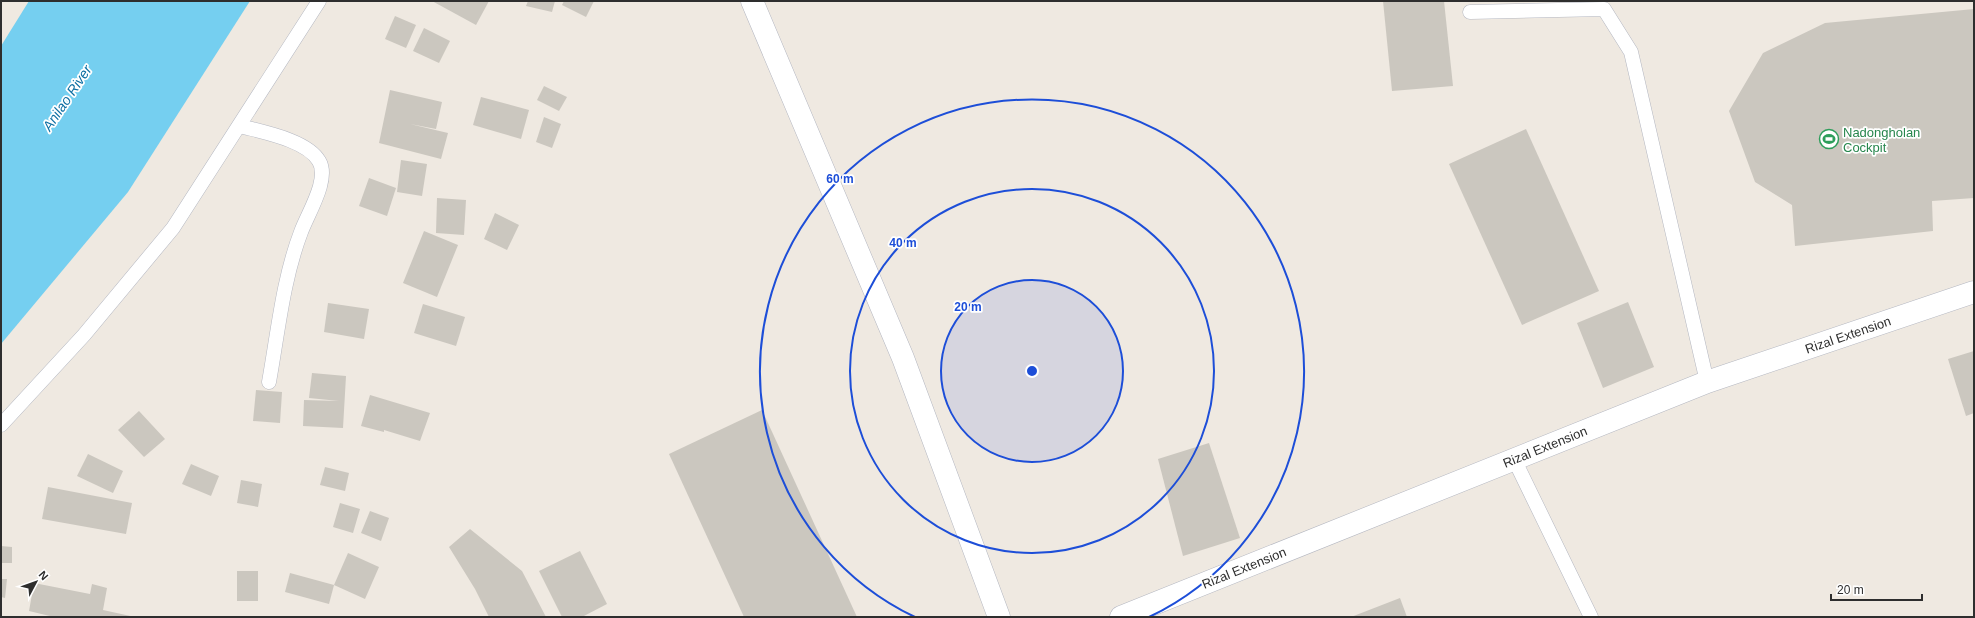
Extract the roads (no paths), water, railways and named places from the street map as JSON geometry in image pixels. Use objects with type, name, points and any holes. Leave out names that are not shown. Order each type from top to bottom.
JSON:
[{"type":"street","points":[[752,1],[903,358],[999,617]]},
{"type":"street","name":"Rizal Extension","points":[[1121,617],[1706,382],[1974,292]]},
{"type":"lane","points":[[1,425],[84,335],[173,228],[319,1]]},
{"type":"lane","points":[[1470,12],[1604,9],[1631,52],[1706,382]]},
{"type":"lane","points":[[240,126],[294,142],[311,151],[319,161],[322,173],[319,189],[307,216],[289,267],[269,382]]},
{"type":"lane","points":[[1514,459],[1590,617]]},
{"type":"water","name":"Anilao River","points":[[29,1],[250,1],[128,192],[1,344],[1,46]]},
{"type":"place","name":"Nadongholan Cockpit","points":[[1829,139]]}]
